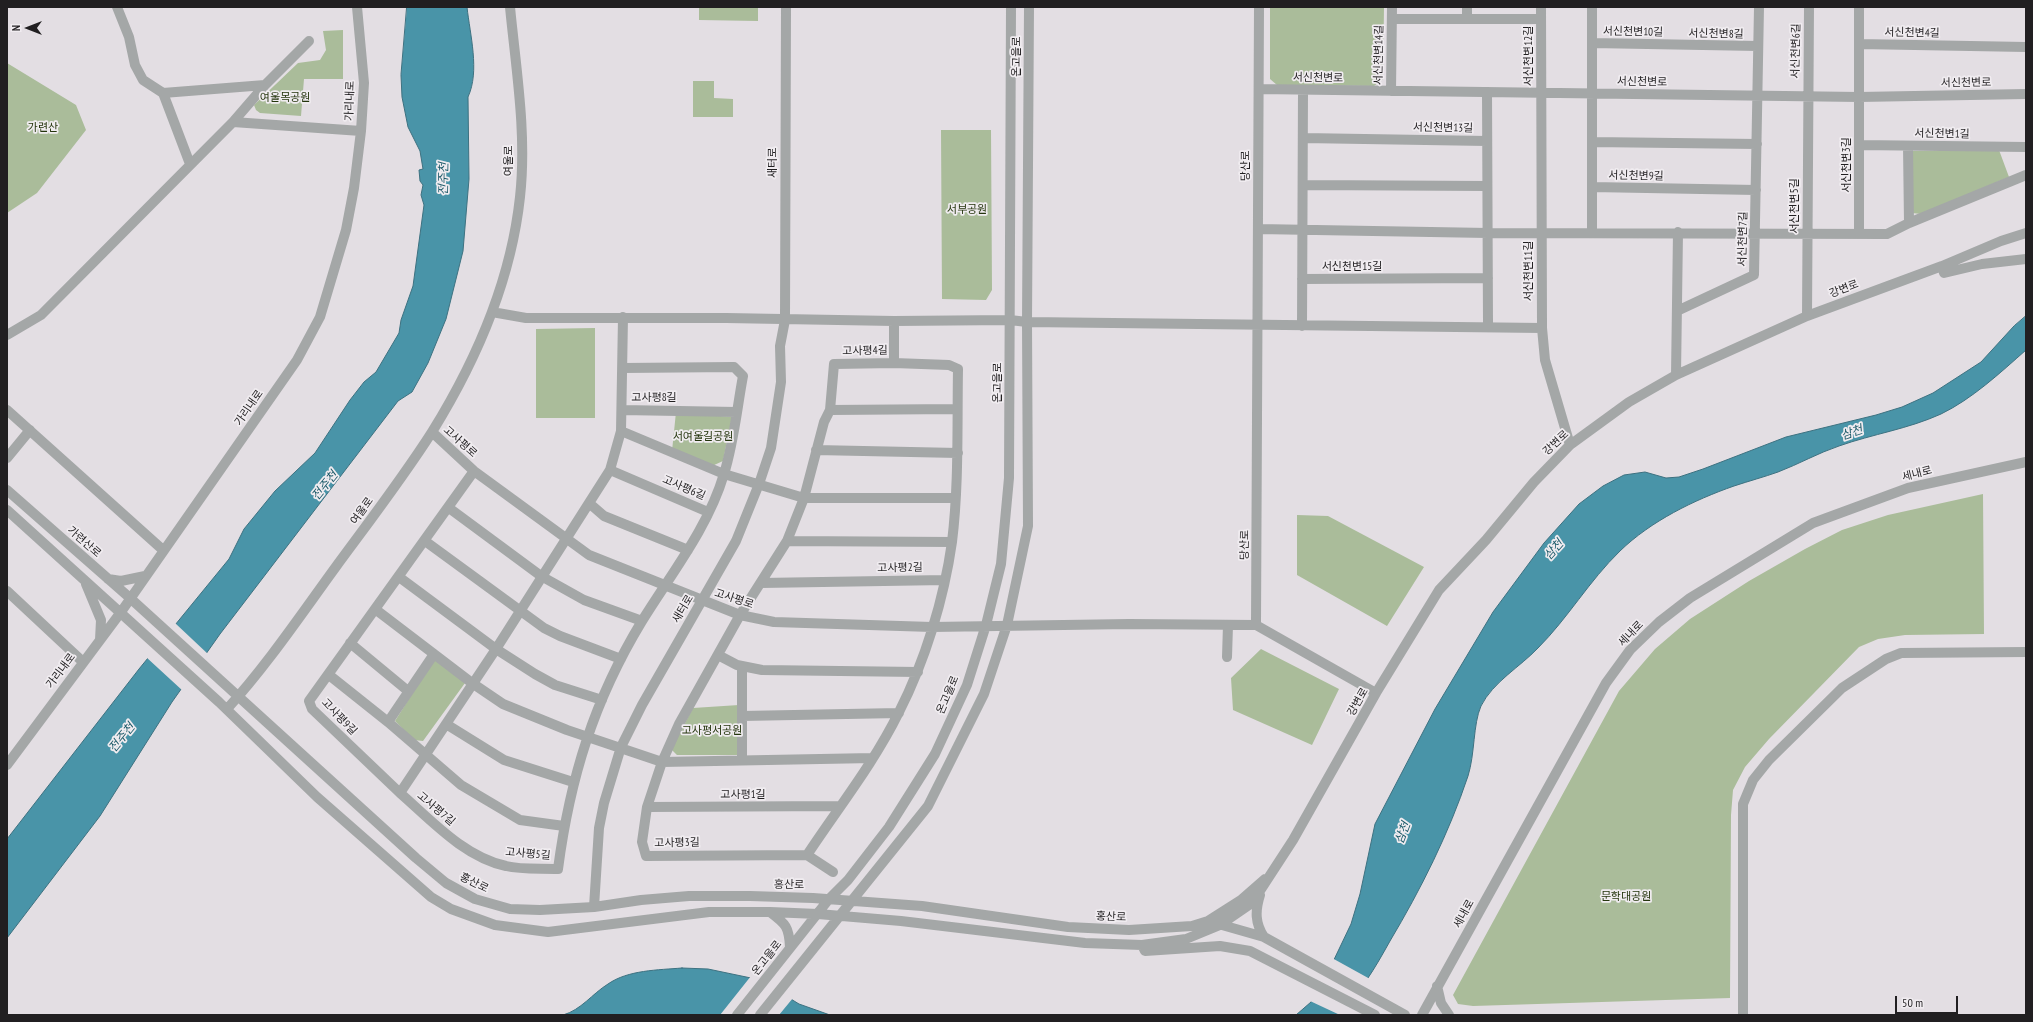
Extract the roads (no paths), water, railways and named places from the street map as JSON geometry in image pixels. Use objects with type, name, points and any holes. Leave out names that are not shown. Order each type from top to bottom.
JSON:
[{"type":"street","points":[[117,7],[129,37],[138,70],[144,80],[164,93],[190,164]]},
{"type":"street","name":"가리내로","points":[[7,765],[121,612],[297,360],[320,317],[346,230],[361,131],[364,83],[357,7]]},
{"type":"street","name":"여울로","points":[[226,709],[263,667],[432,432],[459,383],[492,312],[512,245],[520,188],[520,119],[510,7]]},
{"type":"street","name":"새터로","points":[[594,907],[599,828],[604,803],[621,747],[642,705],[736,541],[759,484],[771,448],[781,382],[780,346],[785,320],[786,7]]},
{"type":"street","name":"온고을로","points":[[737,1015],[790,947],[829,899],[848,880],[889,827],[935,754],[966,685],[986,625],[1001,564],[1009,478],[1011,7]]},
{"type":"street","name":"온고을로","points":[[760,1015],[850,901],[928,806],[984,694],[1008,625],[1028,526],[1027,322],[1029,7]]},
{"type":"street","name":"당산로","points":[[1256,625],[1259,7]]},
{"type":"street","name":"서신천변14길","points":[[1391,91],[1392,7]]},
{"type":"street","points":[[1467,7],[1467,19]]},
{"type":"street","name":"서신천변12길","points":[[1540,93],[1541,7]]},
{"type":"street","name":"서신천변10길","points":[[1592,7],[1592,94]]},
{"type":"street","name":"서신천변8길","points":[[1758,96],[1759,7]]},
{"type":"street","name":"서신천변6길","points":[[1807,96],[1809,7]]},
{"type":"street","points":[[1859,7],[1859,97]]},
{"type":"street","name":"서신천변14길","points":[[1392,19],[1481,20]]},
{"type":"street","name":"서신천변12길","points":[[1481,20],[1541,19]]},
{"type":"street","points":[[7,335],[41,315],[233,122],[264,85],[309,41]]},
{"type":"street","name":"서신천변10길","points":[[1592,43],[1674,45]]},
{"type":"street","name":"서신천변4길","points":[[1859,44],[2026,47]]},
{"type":"street","name":"서신천변8길","points":[[1674,45],[1758,46]]},
{"type":"street","points":[[164,93],[264,85]]},
{"type":"street","name":"서신천변로","points":[[1258,89],[1859,97],[2026,94]]},
{"type":"street","points":[[1302,326],[1303,90]]},
{"type":"street","name":"서신천변13길","points":[[1487,92],[1488,326]]},
{"type":"street","name":"서신천변11길","points":[[1540,93],[1542,328],[1545,360],[1570,445]]},
{"type":"street","name":"서신천변9길","points":[[1592,94],[1592,232]]},
{"type":"street","name":"서신천변7길","points":[[1677,311],[1754,276],[1758,96]]},
{"type":"street","name":"서신천변5길","points":[[1807,96],[1807,316]]},
{"type":"street","name":"서신천변3길","points":[[1859,97],[1859,233]]},
{"type":"street","points":[[233,122],[361,131]]},
{"type":"street","name":"서신천변13길","points":[[1303,138],[1487,141]]},
{"type":"street","points":[[1592,142],[1757,144]]},
{"type":"street","name":"서신천변1길","points":[[1859,145],[2026,147]]},
{"type":"street","points":[[1908,146],[1909,223]]},
{"type":"street","points":[[1258,229],[1488,233],[1678,232],[1887,234],[1909,223],[2026,175]]},
{"type":"street","points":[[1303,185],[1487,186]]},
{"type":"street","name":"서신천변9길","points":[[1592,187],[1756,190]]},
{"type":"street","points":[[1676,375],[1678,232]]},
{"type":"street","name":"강변로","points":[[1142,945],[1186,940],[1220,925],[1252,903],[1261,892],[1273,872],[1376,694],[1439,590],[1486,540],[1534,482],[1570,445],[1629,402],[1676,375],[1807,316],[1942,266],[2001,241],[2026,233]]},
{"type":"street","points":[[1961,258],[1982,264]]},
{"type":"street","points":[[1942,266],[1944,273],[1982,264],[2026,259]]},
{"type":"street","name":"서신천변15길","points":[[1302,279],[1488,278]]},
{"type":"street","points":[[492,312],[526,318],[623,317],[894,322],[1010,320],[1027,322],[1258,326],[1488,326],[1542,328]]},
{"type":"street","name":"고사평8길","points":[[565,539],[610,470],[621,430],[623,317]]},
{"type":"street","points":[[833,872],[807,855],[873,758],[899,713],[918,672],[945,580],[952,542],[958,453],[958,369],[949,365],[894,362],[894,322]]},
{"type":"street","name":"고사평4길","points":[[740,615],[787,540],[804,498],[824,422],[830,410],[834,364],[894,362]]},
{"type":"street","name":"고사평6길","points":[[623,368],[734,367],[742,376],[724,474],[708,512],[688,550],[666,584]]},
{"type":"street","points":[[830,410],[957,409]]},
{"type":"street","points":[[7,410],[163,550]]},
{"type":"street","name":"고사평8길","points":[[622,410],[736,412]]},
{"type":"street","points":[[7,458],[30,430]]},
{"type":"street","points":[[621,430],[724,474],[804,498],[956,498]]},
{"type":"street","name":"고사평로","points":[[432,432],[474,471],[565,539],[589,555],[666,584],[702,601],[740,615],[774,622],[932,627],[1008,625]]},
{"type":"street","points":[[816,450],[958,453]]},
{"type":"street","name":"세내로","points":[[1422,1015],[1606,683],[1630,650],[1660,622],[1690,598],[1813,523],[1908,488],[2026,462]]},
{"type":"street","name":"고사평6길","points":[[610,470],[708,512]]},
{"type":"street","name":"고사평9길","points":[[360,755],[312,709],[310,702],[350,643],[449,508],[474,471]]},
{"type":"street","name":"가련산로","points":[[7,490],[130,598],[229,689]]},
{"type":"street","points":[[589,503],[604,516],[688,550]]},
{"type":"street","points":[[449,508],[541,576],[584,600],[642,621]]},
{"type":"street","points":[[7,510],[219,702],[317,797],[431,898],[451,909],[480,920],[495,925],[548,932],[709,912],[770,912],[840,915],[1085,943],[1142,945],[1145,951],[1220,946],[1250,951],[1375,1015]]},
{"type":"street","name":"고사평7길","points":[[400,793],[496,649],[565,539]]},
{"type":"street","points":[[787,540],[952,542]]},
{"type":"street","points":[[425,541],[544,628],[560,636],[621,659]]},
{"type":"street","points":[[108,579],[121,581],[145,576]]},
{"type":"street","points":[[399,577],[496,649],[535,674],[555,685],[602,700]]},
{"type":"street","name":"고사평2길","points":[[761,583],[945,580]]},
{"type":"street","points":[[85,582],[101,620],[100,640]]},
{"type":"street","name":"고사평5길","points":[[457,842],[482,858],[506,866],[558,869],[564,826],[573,782],[586,736],[621,659],[642,621],[666,584]]},
{"type":"street","points":[[7,591],[83,662]]},
{"type":"street","points":[[375,609],[472,683],[503,704],[586,736],[662,762],[742,759],[873,758]]},
{"type":"street","name":"고사평3길","points":[[740,615],[680,724],[662,762],[647,807],[642,842],[646,856],[734,854],[807,855]]},
{"type":"street","points":[[1008,625],[1256,625],[1376,694]]},
{"type":"street","points":[[1227,657],[1228,625]]},
{"type":"street","points":[[350,643],[408,691]]},
{"type":"street","points":[[1743,1015],[1743,804],[1757,775],[1769,760],[1842,688],[1886,659],[1901,653],[2026,652]]},
{"type":"street","points":[[388,722],[434,654]]},
{"type":"street","points":[[718,655],[742,666],[762,670],[918,672]]},
{"type":"street","points":[[742,666],[742,759]]},
{"type":"street","points":[[329,675],[388,722],[461,785],[520,820],[564,826]]},
{"type":"street","name":"홍산로","points":[[229,689],[416,858],[446,883],[475,899],[510,910],[594,907],[641,900],[689,896],[829,899],[922,906],[1068,927],[1129,930],[1192,926],[1208,921]]},
{"type":"street","points":[[742,716],[899,713]]},
{"type":"street","points":[[446,724],[504,760],[573,782]]},
{"type":"street","name":"고사평7길","points":[[360,755],[400,793],[457,842]]},
{"type":"street","name":"고사평1길","points":[[647,807],[840,806]]},
{"type":"street","name":"강변로","points":[[1208,921],[1241,900],[1273,872]]},
{"type":"street","points":[[1261,892],[1256,915],[1258,929],[1264,937]]},
{"type":"street","points":[[770,912],[784,923],[790,931],[790,947]]},
{"type":"street","points":[[1208,921],[1264,937],[1403,1014]]},
{"type":"street","points":[[1437,986],[1440,1003],[1449,1015]]},
{"type":"water","name":"전주천","points":[[407,7],[467,7],[474,64],[472,87],[468,97],[469,179],[463,251],[446,319],[428,363],[412,392],[398,401],[220,634],[172,702],[100,816],[7,938],[7,839],[139,669],[229,559],[244,529],[275,491],[315,453],[350,400],[364,382],[376,372],[399,333],[401,320],[413,286],[424,205],[421,195],[423,185],[420,181],[419,170],[423,169],[420,151],[408,127],[402,97],[401,75]]},
{"type":"water","name":"삼천","points":[[2026,316],[2026,350],[1985,385],[1952,408],[1916,424],[1831,449],[1778,472],[1734,486],[1704,498],[1659,521],[1632,540],[1620,551],[1598,575],[1549,636],[1531,655],[1492,689],[1486,697],[1478,713],[1468,776],[1452,819],[1434,860],[1413,901],[1379,961],[1366,980],[1353,998],[1337,1015],[1296,1015],[1311,1002],[1320,989],[1351,924],[1360,894],[1375,824],[1435,709],[1493,612],[1544,543],[1579,504],[1603,486],[1624,475],[1645,472],[1666,478],[1679,477],[1786,437],[1876,415],[1902,407],[1933,393],[1981,362],[2014,326]]},
{"type":"water","points":[[682,968],[708,969],[751,978],[768,985],[799,1004],[830,1015],[563,1015],[581,1006],[597,992],[616,979],[634,973]]},
{"type":"park label","name":"여울목공원","points":[[285,98]]},
{"type":"park label","name":"가련산","points":[[43,128]]},
{"type":"park label","name":"서부공원","points":[[967,210]]},
{"type":"park label","name":"서여울길공원","points":[[703,437]]},
{"type":"park label","name":"고사평서공원","points":[[712,731]]},
{"type":"park label","name":"문학대공원","points":[[1626,897]]}]
